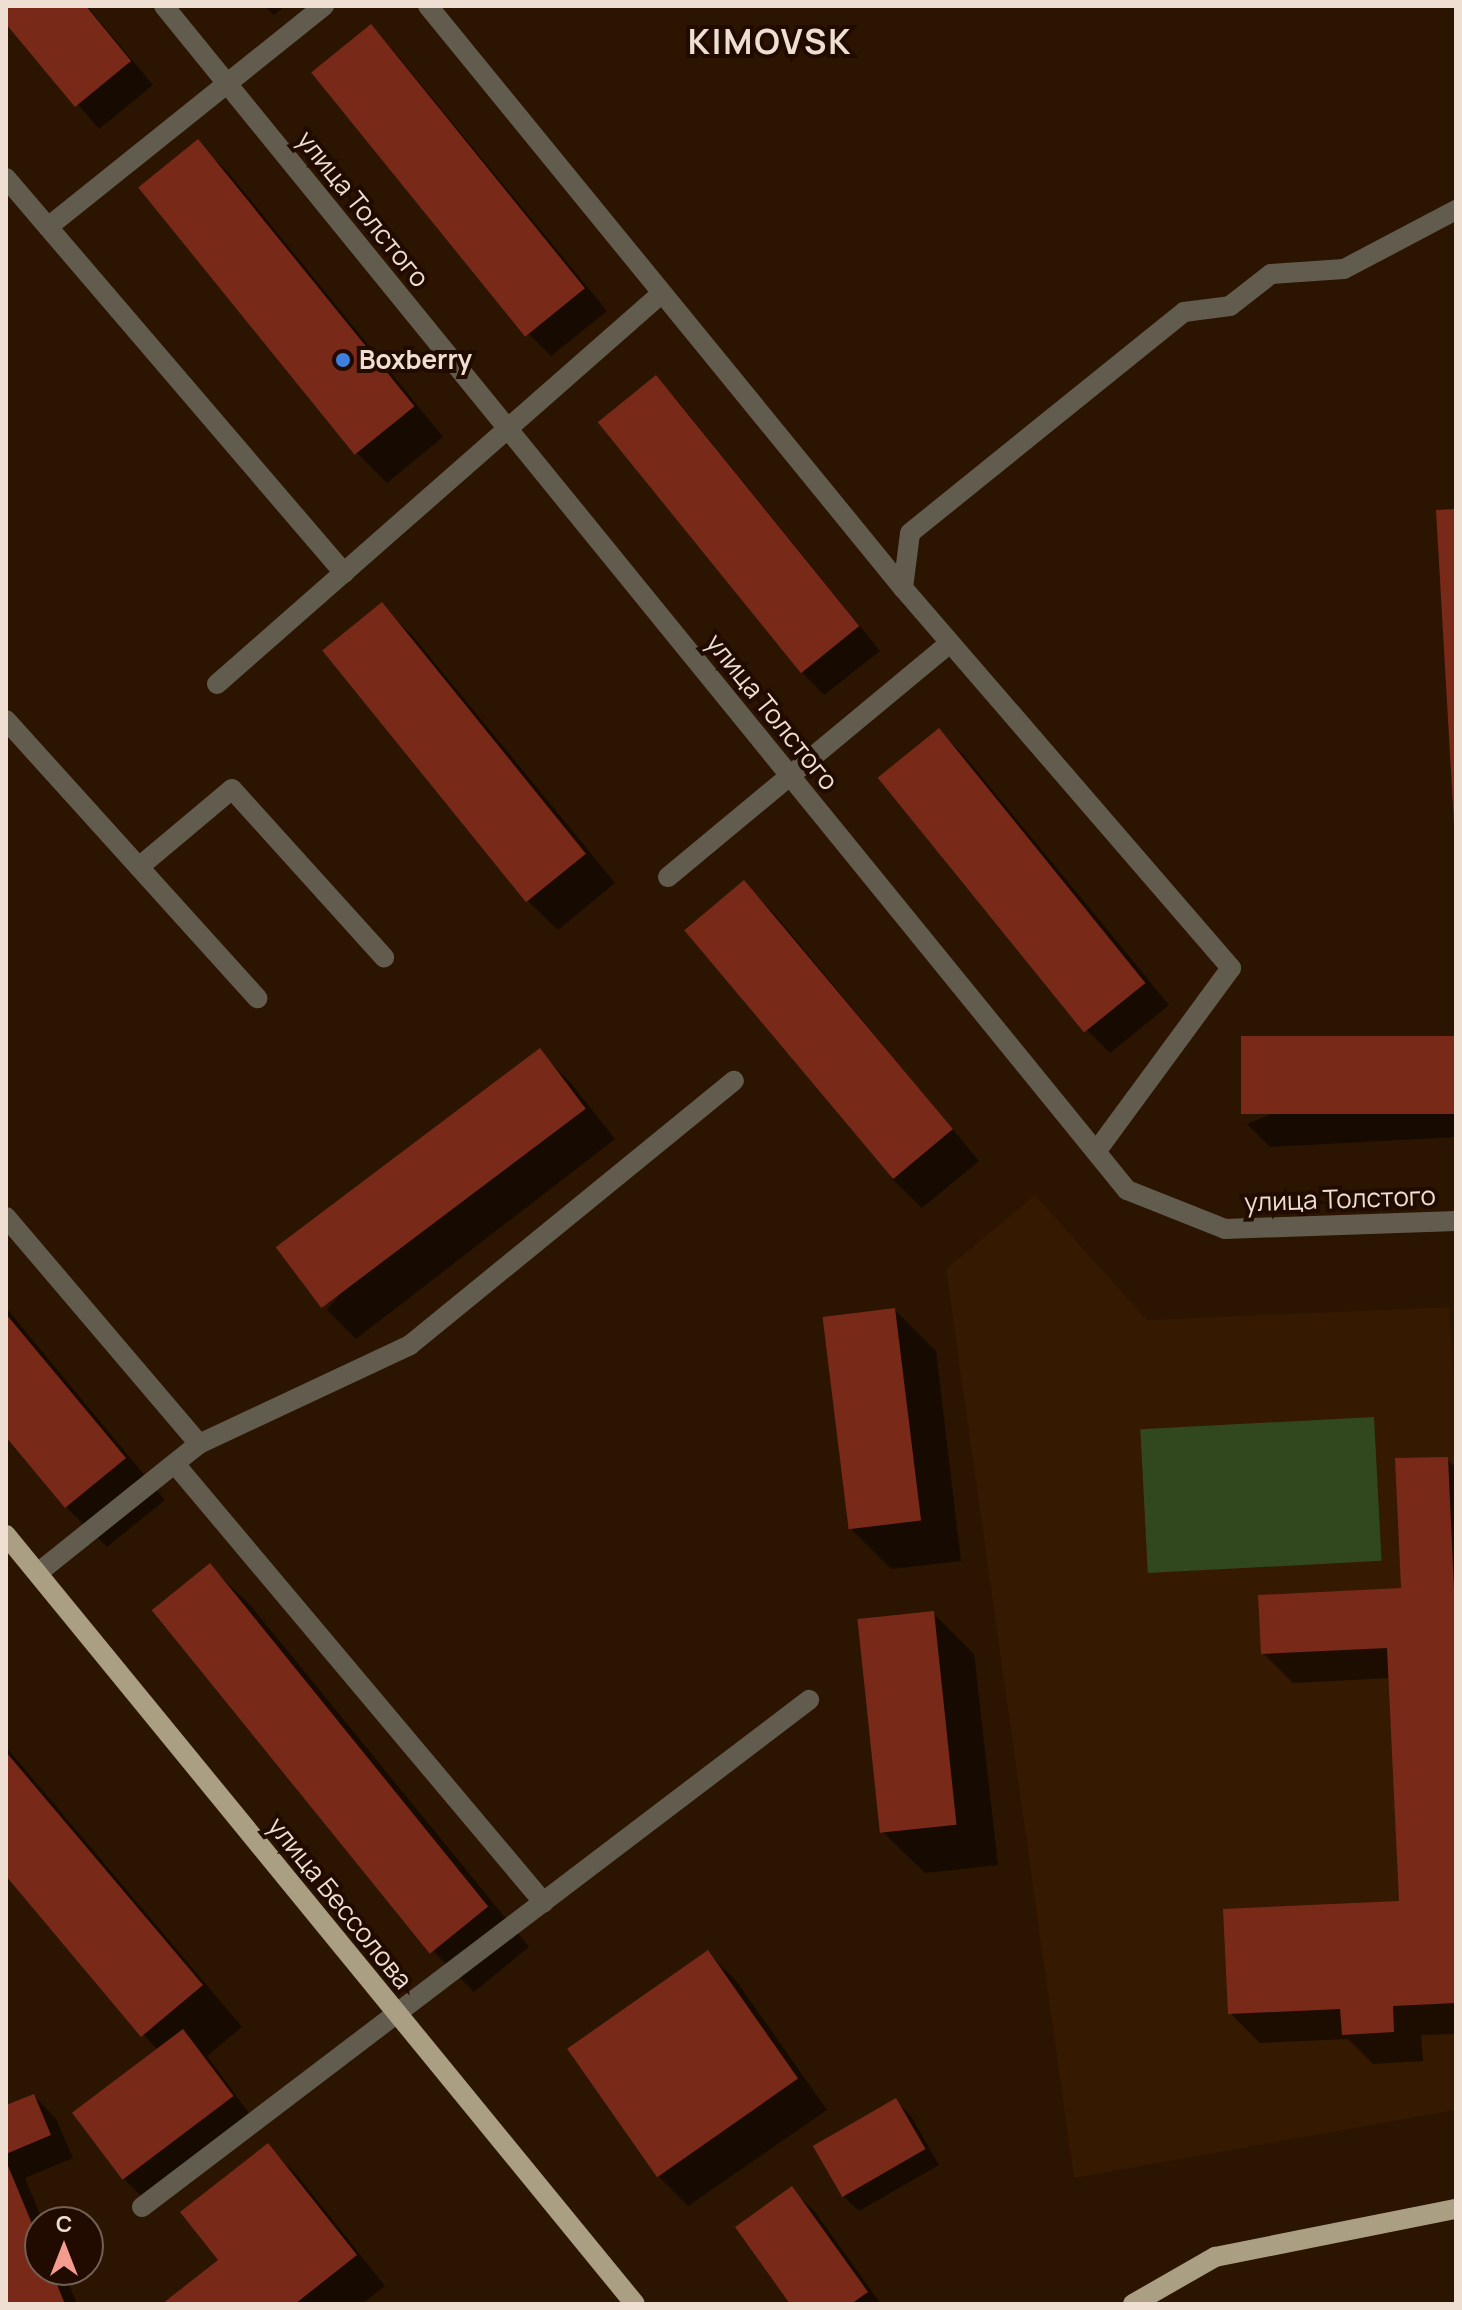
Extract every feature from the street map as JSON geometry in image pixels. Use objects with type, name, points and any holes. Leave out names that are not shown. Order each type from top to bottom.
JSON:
[{"type":"main road","name":"улица Бессолова","points":[[6,1535],[635,2304]]},
{"type":"main road","points":[[1133,2304],[1215,2257],[1456,2209]]},
{"type":"street","name":"улица Толстого","points":[[164,6],[1127,1190],[1225,1229],[1456,1221]]},
{"type":"street","points":[[48,227],[324,6]]},
{"type":"street","points":[[428,6],[903,588],[1231,968],[1096,1152]]},
{"type":"street","points":[[6,178],[344,573]]},
{"type":"street","points":[[903,588],[910,533],[1184,312],[1230,306],[1271,274],[1344,269],[1456,210]]},
{"type":"street","points":[[217,684],[662,293]]},
{"type":"street","points":[[668,877],[950,643]]},
{"type":"street","points":[[6,720],[257,998]]},
{"type":"street","points":[[139,867],[232,789],[384,957]]},
{"type":"street","points":[[39,1572],[199,1444],[410,1345],[734,1081]]},
{"type":"street","points":[[6,1217],[199,1444]]},
{"type":"street","points":[[175,1464],[544,1903]]},
{"type":"street","points":[[142,2207],[809,1700]]},
{"type":"shaded area","points":[[1035,1195],[1147,1320],[1449,1307],[1456,1409],[1456,2110],[1074,2178],[946,1269]]},
{"type":"green space","points":[[1374,1417],[1382,1561],[1148,1573],[1140,1429]]},
{"type":"building","points":[[6,6],[86,6],[131,61],[75,107],[6,24]]},
{"type":"building","points":[[371,24],[585,288],[525,337],[311,72]]},
{"type":"building","points":[[198,139],[414,406],[355,455],[138,187]]},
{"type":"building","points":[[656,375],[859,626],[801,673],[598,422]]},
{"type":"building","points":[[1456,509],[1456,824],[1454,824],[1436,510]]},
{"type":"building","points":[[382,602],[586,854],[526,902],[322,650]]},
{"type":"building","points":[[939,728],[1145,983],[1084,1033],[878,778]]},
{"type":"building","points":[[744,880],[953,1129],[893,1179],[684,930]]},
{"type":"building","points":[[1241,1036],[1456,1036],[1456,1114],[1241,1114]]},
{"type":"building","points":[[540,1048],[586,1109],[321,1308],[276,1247]]},
{"type":"building","points":[[895,1308],[921,1520],[849,1529],[823,1317]]},
{"type":"building","points":[[6,1314],[126,1458],[65,1508],[6,1437]]},
{"type":"building","points":[[1448,1457],[1456,1634],[1456,2003],[1393,2006],[1394,2032],[1342,2035],[1340,2009],[1228,2014],[1223,1909],[1399,1901],[1387,1648],[1261,1654],[1258,1595],[1401,1588],[1395,1458]]},
{"type":"building","points":[[210,1563],[488,1906],[430,1954],[152,1610]]},
{"type":"building","points":[[934,1611],[956,1825],[880,1833],[857,1619]]},
{"type":"building","points":[[6,1752],[203,1985],[141,2037],[6,1876]]},
{"type":"building","points":[[708,1950],[798,2079],[657,2177],[567,2049]]},
{"type":"building","points":[[183,2029],[234,2096],[123,2180],[72,2113]]},
{"type":"building","points":[[34,2094],[51,2135],[6,2154],[6,2105]]},
{"type":"building","points":[[896,2098],[926,2149],[842,2197],[813,2146]]},
{"type":"building","points":[[268,2143],[357,2255],[295,2304],[162,2304],[218,2260],[180,2212]]},
{"type":"building","points":[[6,2161],[25,2206],[24,2286],[58,2286],[65,2304],[6,2304]]},
{"type":"building","points":[[792,2186],[868,2292],[851,2304],[790,2304],[735,2227]]},
{"type":"place","name":"Boxberry","points":[[343,360]]},
{"type":"district","name":"KIMOVSK","points":[[770,42]]}]
